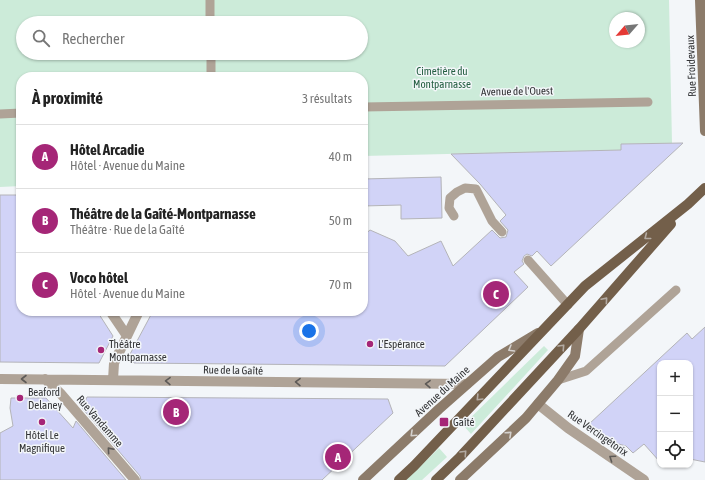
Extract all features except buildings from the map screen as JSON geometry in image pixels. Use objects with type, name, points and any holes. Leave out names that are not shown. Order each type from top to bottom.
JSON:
[{"type":"main road","name":"Rue Froidevaux","points":[[700,0],[705,131]]},
{"type":"main road","name":"Avenue du Maine","points":[[399,480],[585,286],[688,204],[705,188]]},
{"type":"main road","name":"Avenue du Maine","points":[[436,480],[460,457],[579,329],[688,204]]},
{"type":"main road","name":"Avenue du Maine","points":[[363,480],[498,357],[545,329]]},
{"type":"main road","points":[[460,480],[526,418],[558,380],[575,356],[579,329]]},
{"type":"street","points":[[113,316],[127,336]]},
{"type":"street","points":[[113,380],[114,363],[137,316]]},
{"type":"street","name":"Rue de la Gaîté","points":[[0,379],[467,384]]},
{"type":"street","name":"Rue Vandamme","points":[[45,379],[61,394],[135,480]]},
{"type":"street","name":"Rue Vercingétorix","points":[[538,404],[568,428],[644,480]]},
{"type":"lane","points":[[210,0],[210,16]]},
{"type":"lane","points":[[211,60],[211,72]]},
{"type":"lane","name":"Avenue de l'Ouest","points":[[368,106],[648,102]]},
{"type":"lane","points":[[0,114],[16,113]]},
{"type":"lane","points":[[454,216],[449,208],[450,198],[464,188],[476,189],[492,221],[502,232]]},
{"type":"lane","points":[[528,260],[568,304]]},
{"type":"lane","points":[[558,380],[586,372],[676,290]]},
{"type":"green space","name":"Cimetière du Montparnasse","points":[[0,0],[669,0],[672,143],[621,144],[621,150],[368,156],[368,72],[16,72],[16,186],[0,187]]},
{"type":"green space","points":[[544,346],[548,350],[471,434],[463,425]]},
{"type":"green space","points":[[439,448],[447,457],[422,480],[406,480]]},
{"type":"place","name":"Voco hôtel","points":[[496,294]]},
{"type":"place","name":"L'Espérance","points":[[370,344]]},
{"type":"place","name":"Théâtre Montparnasse","points":[[101,350]]},
{"type":"place","name":"Beaford Delaney","points":[[20,398]]},
{"type":"place","name":"Théâtre de la Gaîté-Montparnasse","points":[[176,412]]},
{"type":"place","name":"Hôtel Le Magnifique","points":[[42,422]]},
{"type":"place","name":"Gaîté","points":[[444,422]]},
{"type":"place","name":"Hôtel Arcadie","points":[[338,457]]}]
